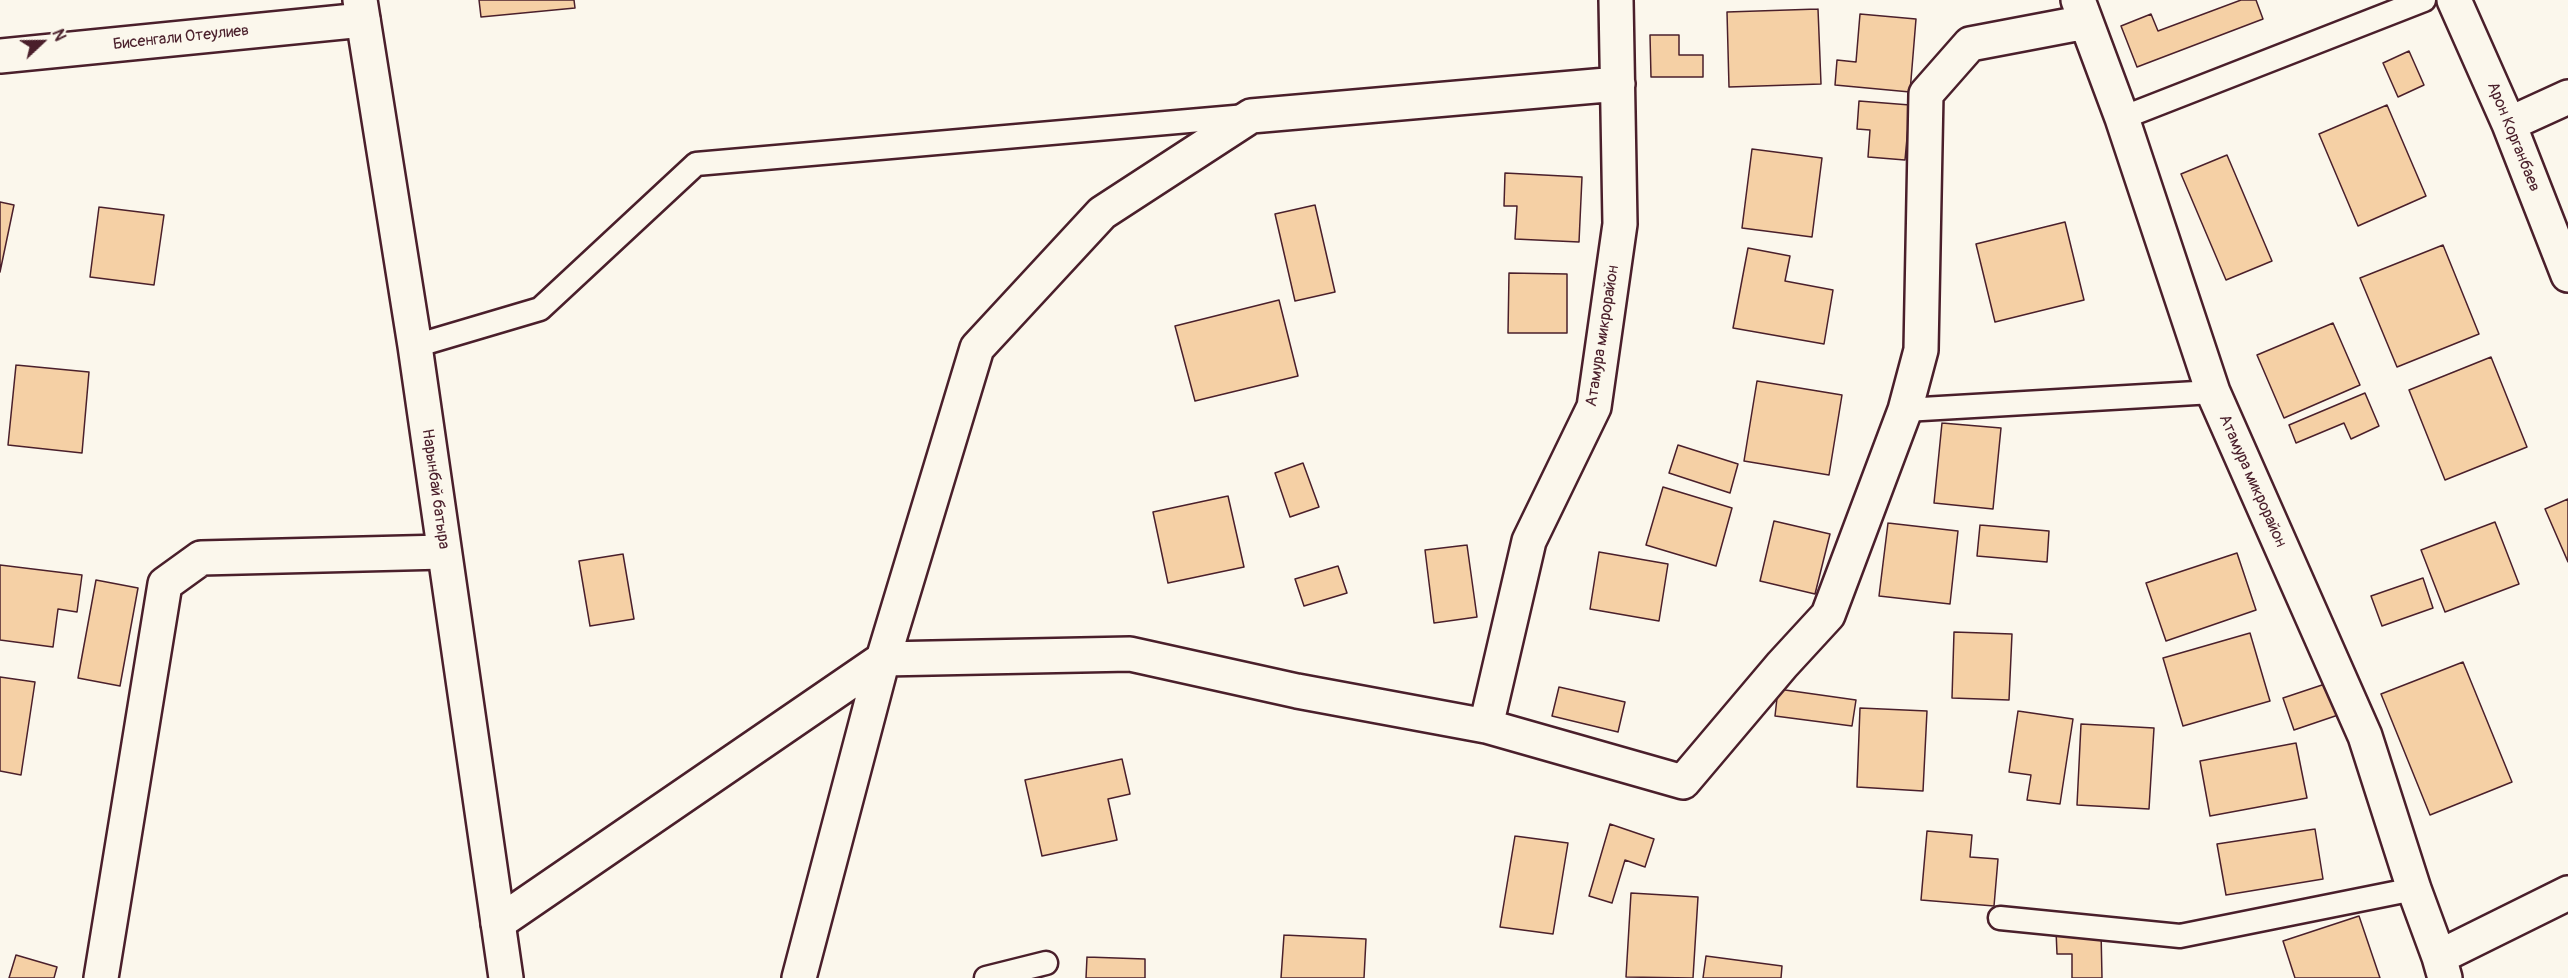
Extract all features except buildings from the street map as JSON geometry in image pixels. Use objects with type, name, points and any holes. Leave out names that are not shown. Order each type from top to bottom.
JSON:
[{"type":"street","name":"Атамура микрорайон","points":[[1486,726],[1529,541],[1594,407],[1620,224],[1616,0]]},
{"type":"street","name":"Арон Корганбаев","points":[[2454,0],[2510,124],[2568,275]]},
{"type":"street","name":"Бисенгали Отеулиев","points":[[0,56],[361,10]]},
{"type":"street","name":"Нарынбай батыра","points":[[361,10],[415,346],[506,978]]},
{"type":"street","name":"Атамура микрорайон","points":[[2082,11],[2122,118],[2213,392],[2365,736],[2414,890],[2442,968]]},
{"type":"street","points":[[498,923],[882,659],[1130,654],[1297,691],[1486,726],[1683,782],[1782,665],[1828,615],[1905,410],[1921,351],[1926,94],[1970,44],[2082,11]]},
{"type":"street","points":[[799,978],[882,659],[977,348],[1102,213],[1251,116],[1618,84]]},
{"type":"street","points":[[2510,124],[2568,97]]},
{"type":"street","points":[[101,978],[165,584],[201,558],[444,552]]},
{"type":"street","points":[[2442,968],[2568,893]]},
{"type":"lane","points":[[2122,118],[2424,0]]},
{"type":"lane","points":[[415,346],[540,309],[696,164],[1251,116]]},
{"type":"lane","points":[[1905,410],[2213,392]]},
{"type":"lane","points":[[2000,918],[2180,936],[2414,890]]},
{"type":"lane","points":[[986,978],[1046,963]]}]
